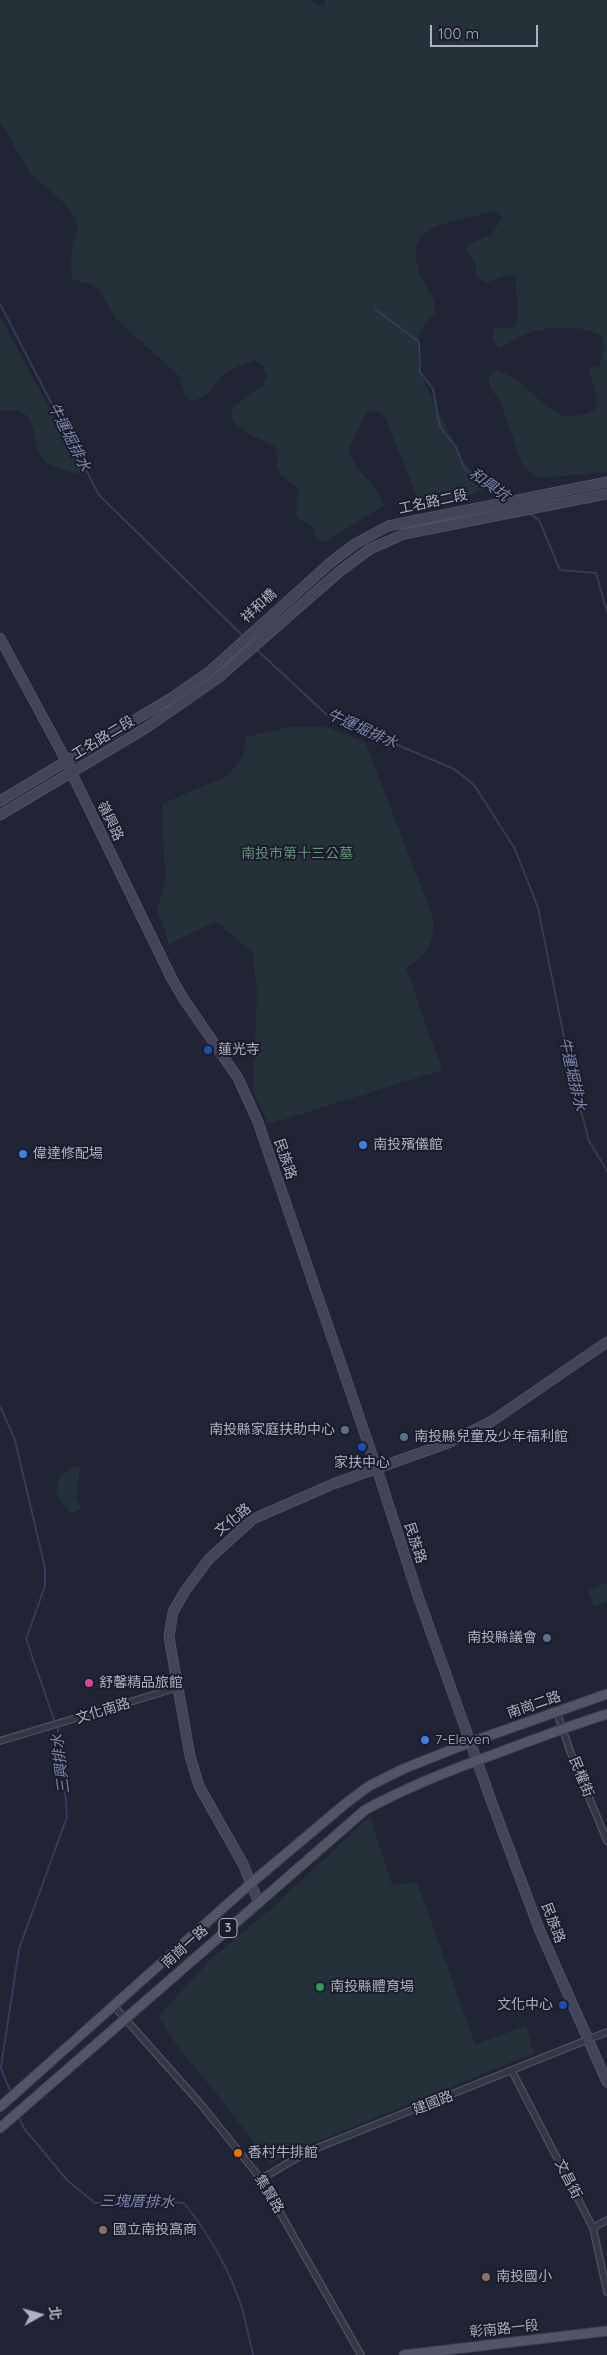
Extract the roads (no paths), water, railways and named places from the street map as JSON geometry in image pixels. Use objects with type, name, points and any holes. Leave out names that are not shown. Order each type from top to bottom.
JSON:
[{"type":"main road","name":"工名路二段","points":[[330,563],[355,544],[388,526],[607,482]]},
{"type":"main road","name":"工名路二段","points":[[340,572],[370,549],[394,537],[607,494]]},
{"type":"main road","name":"祥和橋","points":[[208,672],[330,563]]},
{"type":"main road","name":"祥和橋","points":[[218,678],[340,572]]},
{"type":"main road","name":"嶺興路","points":[[0,638],[66,761],[172,978],[195,1016]]},
{"type":"main road","name":"工名路二段","points":[[0,801],[139,719],[208,672]]},
{"type":"main road","name":"工名路二段","points":[[0,815],[146,728],[218,678]]},
{"type":"main road","name":"民族路","points":[[195,1016],[238,1078],[258,1122],[377,1468],[418,1596],[477,1760],[540,1931],[607,2082]]},
{"type":"main road","name":"文化路","points":[[258,1901],[243,1864],[199,1786],[190,1756],[176,1688],[169,1637],[172,1612],[185,1591],[209,1559],[253,1519],[333,1484],[448,1442],[492,1421],[607,1342]]},
{"type":"main road","name":"南崗二路","points":[[471,1742],[607,1694]]},
{"type":"main road","name":"3","points":[[477,1760],[562,1728],[607,1714]]},
{"type":"main road","name":"南崗一路","points":[[0,2108],[250,1884],[345,1804],[369,1786],[403,1769],[471,1742]]},
{"type":"main road","name":"南崗一路","points":[[0,2128],[258,1901],[365,1810],[399,1791],[477,1760]]},
{"type":"main road","name":"彰南路一段","points":[[404,2355],[607,2331]]},
{"type":"street","name":"文化南路","points":[[0,1741],[176,1688]]},
{"type":"street","name":"民權街","points":[[557,1712],[607,1841]]},
{"type":"street","name":"集賢路","points":[[113,2005],[199,2102],[261,2178],[361,2355]]},
{"type":"street","name":"建國路","points":[[261,2178],[307,2152],[607,2032]]},
{"type":"street","name":"文昌街","points":[[512,2071],[593,2228],[607,2292]]},
{"type":"street","points":[[593,2228],[607,2220]]},
{"type":"waterway","name":"牛運堀排水","points":[[0,304],[99,495],[244,637]]},
{"type":"waterway","name":"和興坑","points":[[375,309],[419,342],[420,372],[433,389],[440,427],[456,447],[465,470],[509,499]]},
{"type":"waterway","name":"和興坑","points":[[529,513],[539,520],[560,570],[596,573],[607,612]]},
{"type":"waterway","name":"牛運堀排水","points":[[256,649],[327,715],[454,769],[474,785],[515,849],[538,908],[572,1077],[589,1141],[607,1171]]},
{"type":"waterway","name":"三興排水","points":[[0,1406],[15,1440],[45,1568],[45,1586],[26,1639],[55,1722]]},
{"type":"waterway","name":"三興排水","points":[[1,2067],[19,1949],[67,1817],[61,1738],[57,1727]]},
{"type":"waterway","name":"三塊厝排水","points":[[0,2066],[10,2090]]},
{"type":"waterway","name":"三塊厝排水","points":[[20,2119],[23,2127],[67,2180],[95,2203],[157,2201],[184,2203],[209,2239],[230,2278],[241,2305],[253,2355]]},
{"type":"place","name":"蓮光寺","points":[[208,1050]]},
{"type":"place","name":"南投殯儀館","points":[[363,1145]]},
{"type":"place","name":"偉達修配場","points":[[23,1154]]},
{"type":"place","name":"南投縣家庭扶助中心","points":[[345,1430]]},
{"type":"place","name":"南投縣兒童及少年福利館","points":[[404,1437]]},
{"type":"place","name":"家扶中心","points":[[362,1447]]},
{"type":"place","name":"南投縣議會","points":[[547,1638]]},
{"type":"place","name":"舒馨精品旅館","points":[[89,1683]]},
{"type":"place","name":"7-Eleven","points":[[425,1740]]},
{"type":"place","name":"南投縣體育場","points":[[320,1987]]},
{"type":"place","name":"文化中心","points":[[563,2005]]},
{"type":"place","name":"香村牛排館","points":[[238,2153]]},
{"type":"place","name":"國立南投高商","points":[[103,2230]]},
{"type":"place","name":"南投國小","points":[[486,2277]]},
{"type":"park label","name":"南投市第十三公墓","points":[[297,854]]}]
